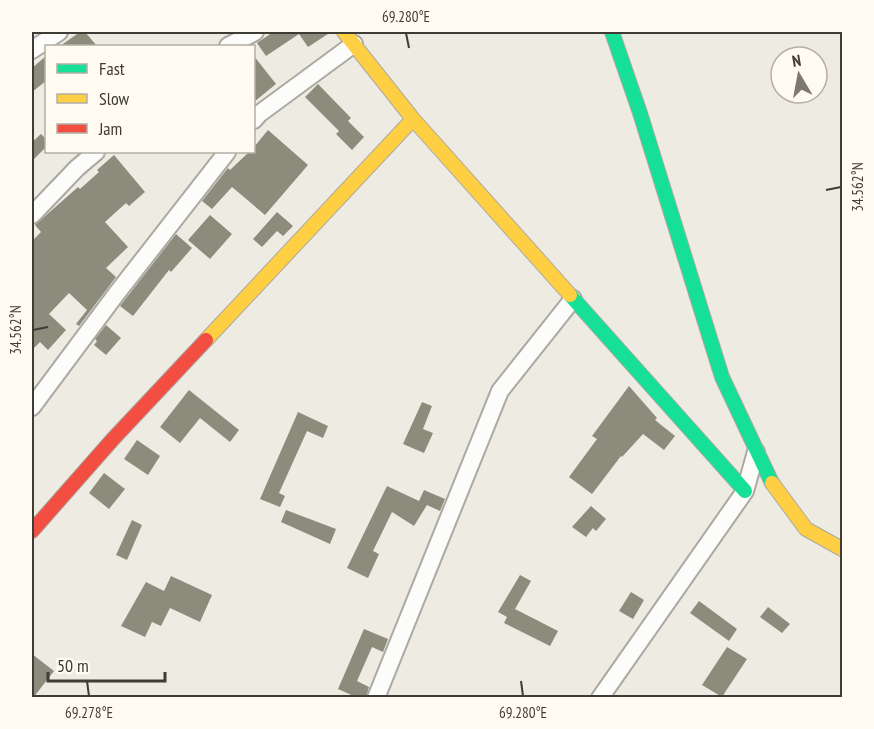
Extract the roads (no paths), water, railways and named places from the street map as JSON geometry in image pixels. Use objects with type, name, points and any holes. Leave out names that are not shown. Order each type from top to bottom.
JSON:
[{"type":"main road","points":[[612,32],[640,113],[722,377],[770,480],[806,529],[843,549]]},
{"type":"main road","points":[[349,38],[412,119],[745,491]]},
{"type":"main road","points":[[32,531],[113,439],[412,119]]},
{"type":"street","points":[[32,50],[59,32]]},
{"type":"street","points":[[230,45],[255,32]]},
{"type":"street","points":[[255,119],[349,38]]},
{"type":"street","points":[[32,214],[95,153]]},
{"type":"street","points":[[32,407],[226,153]]},
{"type":"street","points":[[376,698],[500,391],[573,299]]},
{"type":"street","points":[[600,698],[745,491],[757,451]]}]
